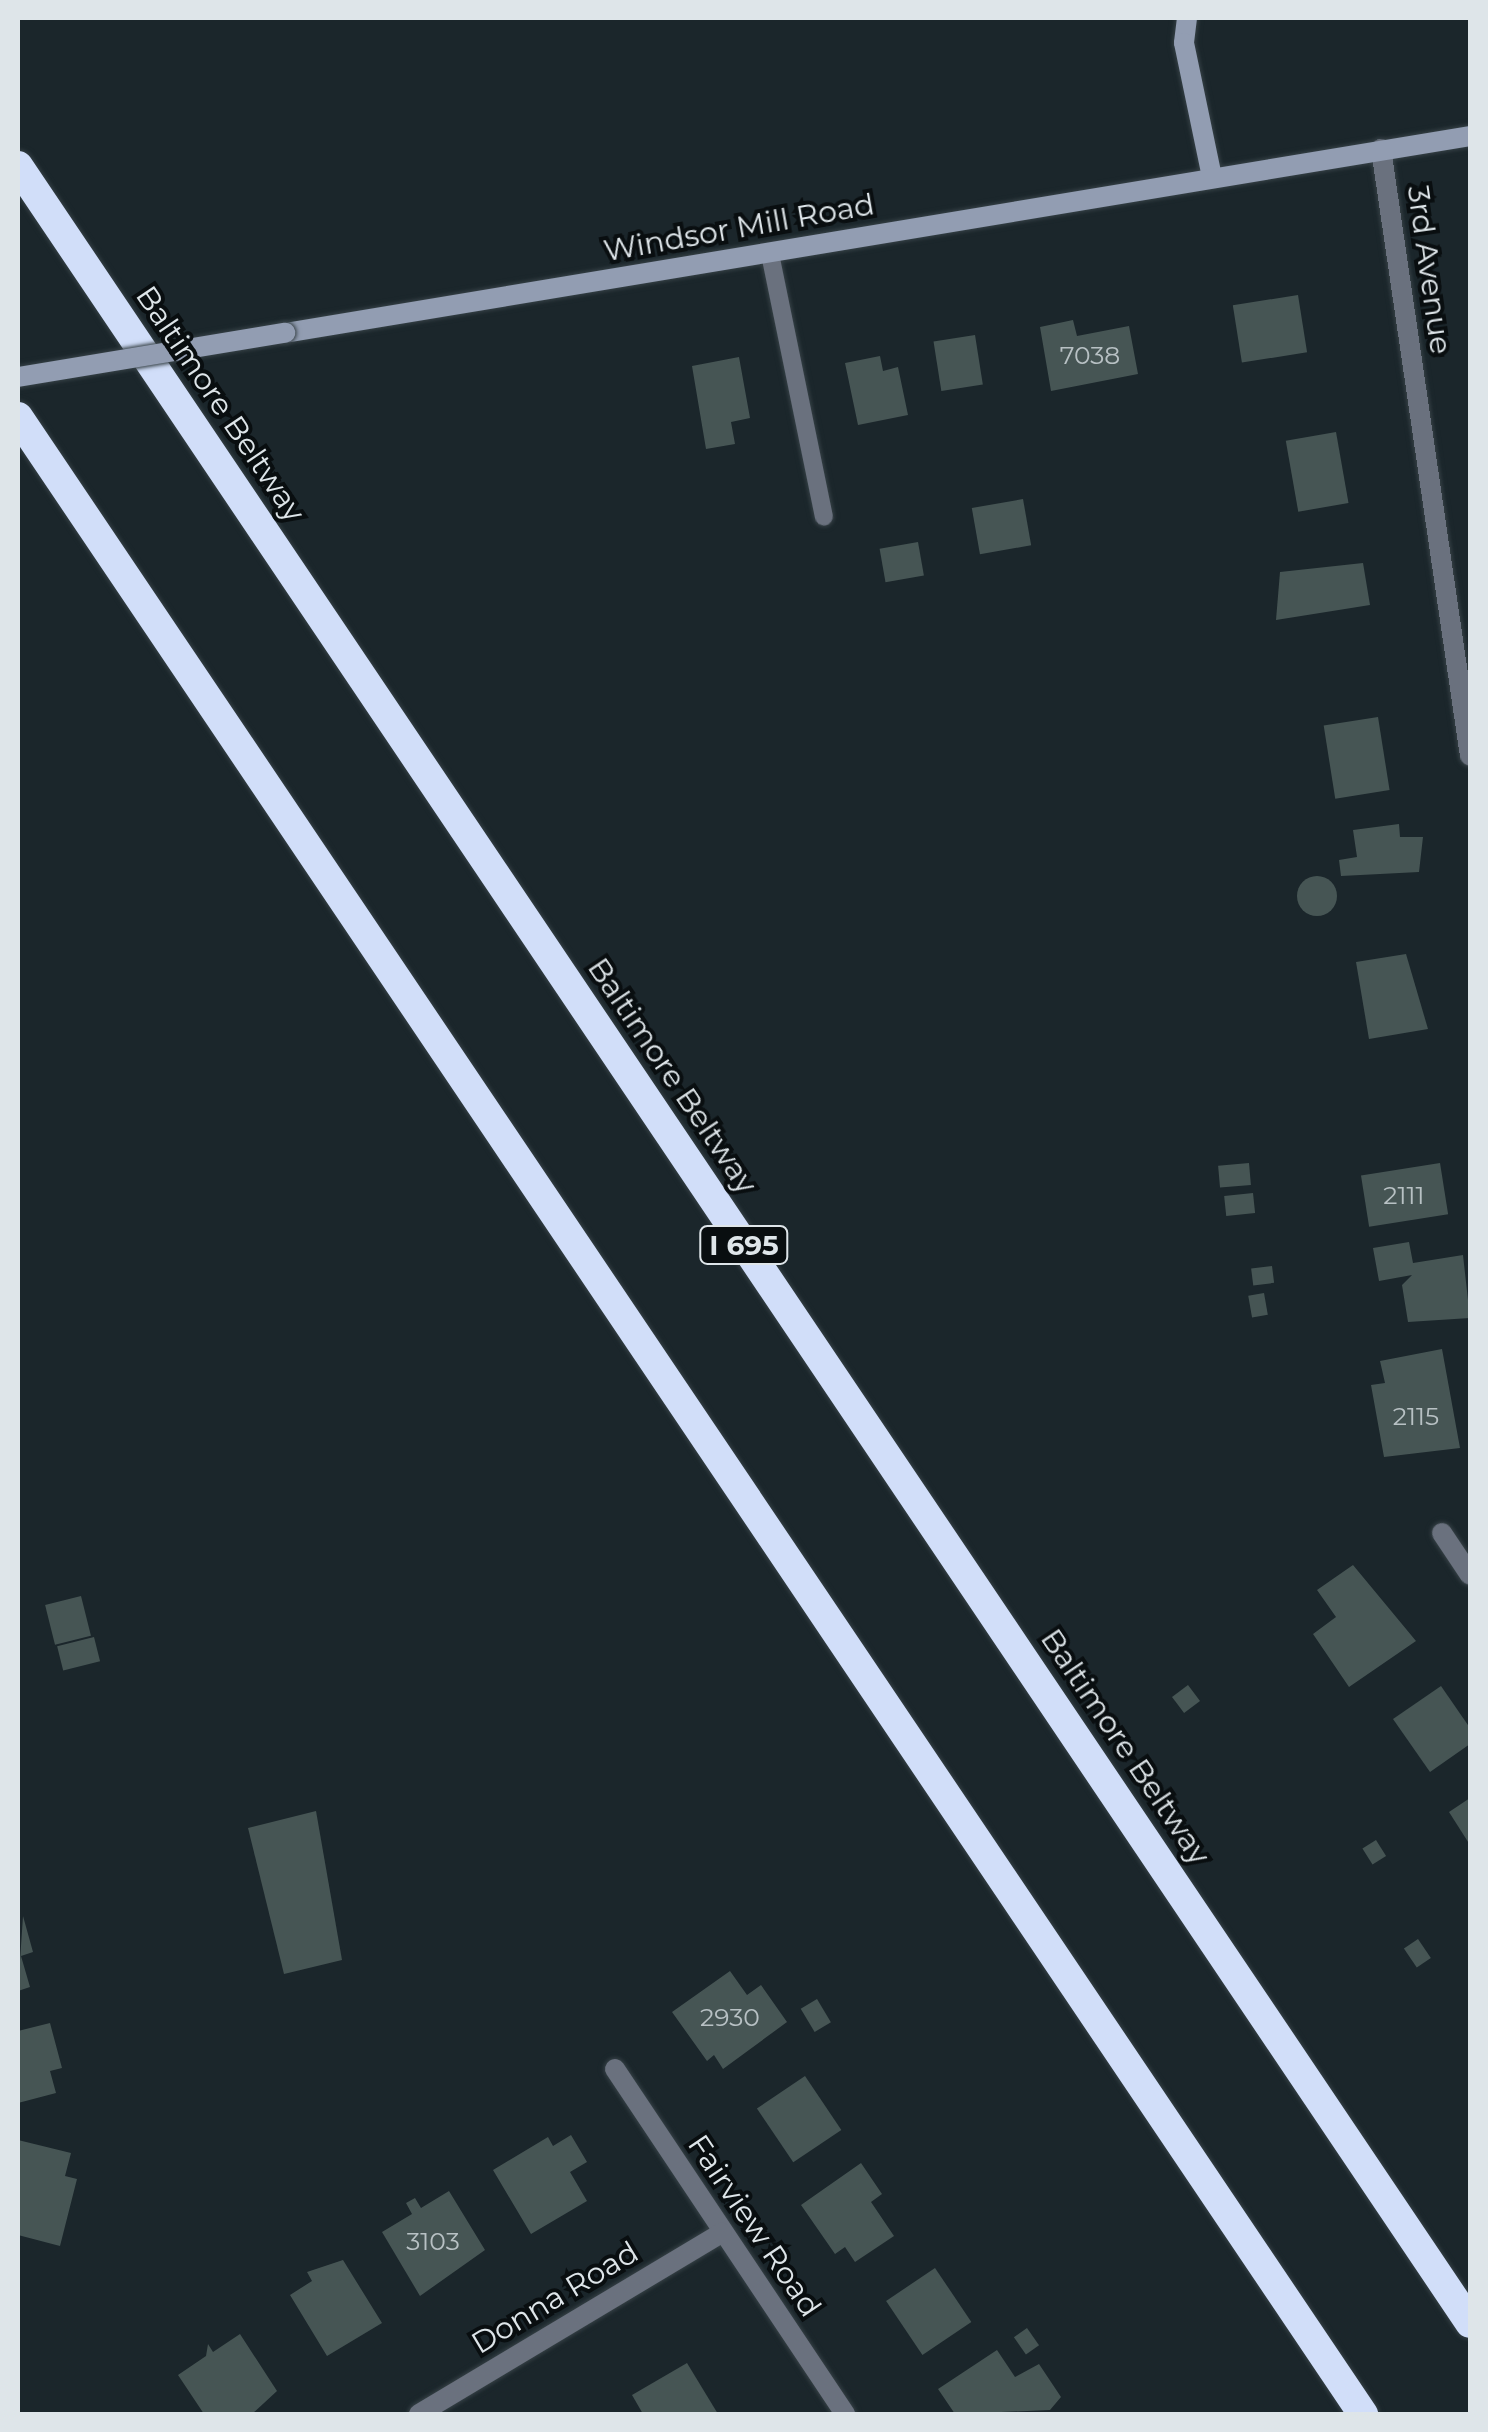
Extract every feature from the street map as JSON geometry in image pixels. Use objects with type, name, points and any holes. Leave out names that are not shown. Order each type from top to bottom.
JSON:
[{"type":"highway","name":"Baltimore Beltway","points":[[18,166],[1470,2323]]},
{"type":"highway","points":[[18,417],[1363,2414]]},
{"type":"main road","points":[[1187,18],[1184,43],[1212,177]]},
{"type":"main road","name":"Windsor Mill Road","points":[[18,377],[1470,136]]},
{"type":"street","name":"3rd Avenue","points":[[1381,149],[1470,756]]},
{"type":"street","points":[[1442,1532],[1470,1574]]},
{"type":"street","name":"Fairview Road","points":[[615,2069],[844,2414]]},
{"type":"street","name":"Donna Road","points":[[419,2414],[722,2233]]},
{"type":"lane","points":[[770,254],[824,516]]},
{"type":"building","points":[[1298,295],[1307,352],[1242,363],[1233,305]]},
{"type":"building","points":[[1073,320],[1077,336],[1129,326],[1138,374],[1051,391],[1040,327]]},
{"type":"building","points":[[975,335],[983,384],[941,391],[934,342]]},
{"type":"building","points":[[880,356],[883,371],[898,367],[908,415],[858,425],[845,363]]},
{"type":"building","points":[[739,357],[750,418],[731,422],[735,444],[706,449],[692,366]]},
{"type":"building","points":[[1336,432],[1349,503],[1298,512],[1286,441]]},
{"type":"building","points":[[1023,499],[1031,545],[980,554],[972,508]]},
{"type":"building","points":[[918,542],[924,575],[885,582],[880,549]]},
{"type":"building","points":[[1363,563],[1370,605],[1276,620],[1280,572]]},
{"type":"building","points":[[1378,717],[1390,790],[1335,799],[1324,726]]},
{"type":"building","points":[[1399,824],[1400,837],[1423,837],[1419,872],[1341,876],[1339,860],[1357,857],[1353,830]]},
{"type":"building","points":[[1317,876],[1331,882],[1337,896],[1331,910],[1317,916],[1303,910],[1297,896],[1303,882]]},
{"type":"building","points":[[1406,954],[1428,1029],[1369,1039],[1356,962]]},
{"type":"building","points":[[1249,1163],[1251,1185],[1220,1188],[1218,1166]]},
{"type":"building","points":[[1440,1163],[1448,1214],[1369,1227],[1361,1176]]},
{"type":"building","points":[[1253,1193],[1255,1213],[1226,1216],[1224,1196]]},
{"type":"building","points":[[1409,1242],[1413,1263],[1463,1255],[1470,1318],[1408,1322],[1402,1285],[1412,1275],[1379,1281],[1373,1248]]},
{"type":"building","points":[[1272,1266],[1274,1283],[1253,1285],[1251,1269]]},
{"type":"building","points":[[1264,1293],[1268,1315],[1252,1317],[1248,1296]]},
{"type":"building","points":[[1442,1349],[1460,1448],[1384,1457],[1371,1385],[1385,1383],[1380,1361]]},
{"type":"building","points":[[1353,1565],[1416,1641],[1349,1687],[1313,1634],[1336,1617],[1317,1590]]},
{"type":"building","points":[[81,1596],[91,1636],[55,1645],[45,1605]]},
{"type":"building","points":[[94,1637],[100,1661],[63,1670],[57,1646]]},
{"type":"building","points":[[1188,1685],[1200,1701],[1184,1713],[1172,1697]]},
{"type":"building","points":[[1441,1686],[1470,1728],[1470,1744],[1430,1772],[1393,1719]]},
{"type":"building","points":[[1470,1798],[1470,1845],[1449,1812]]},
{"type":"building","points":[[316,1811],[342,1960],[284,1974],[248,1828]]},
{"type":"building","points":[[1376,1840],[1386,1856],[1372,1865],[1362,1848]]},
{"type":"building","points":[[23,1916],[33,1952],[21,1956],[30,1987],[18,1991]]},
{"type":"building","points":[[1418,1939],[1431,1958],[1417,1968],[1404,1949]]},
{"type":"building","points":[[730,1971],[747,1995],[761,1985],[787,2022],[723,2069],[714,2055],[707,2061],[672,2012]]},
{"type":"building","points":[[817,1999],[831,2022],[815,2032],[801,2009]]},
{"type":"building","points":[[50,2023],[62,2068],[50,2071],[56,2093],[18,2103],[18,2031]]},
{"type":"building","points":[[805,2076],[841,2130],[793,2162],[757,2108]]},
{"type":"building","points":[[571,2135],[587,2162],[570,2172],[587,2201],[531,2234],[493,2170],[548,2137],[553,2146]]},
{"type":"building","points":[[18,2140],[71,2153],[65,2176],[77,2179],[60,2246],[18,2235]]},
{"type":"building","points":[[861,2163],[882,2194],[871,2202],[894,2236],[855,2262],[845,2247],[835,2254],[801,2205]]},
{"type":"building","points":[[449,2191],[485,2250],[420,2296],[382,2232],[412,2214],[406,2203],[415,2198],[421,2208]]},
{"type":"building","points":[[343,2260],[382,2323],[327,2356],[290,2295],[312,2281],[307,2272]]},
{"type":"building","points":[[935,2268],[971,2322],[922,2355],[886,2301]]},
{"type":"building","points":[[1027,2328],[1039,2345],[1026,2354],[1014,2337]]},
{"type":"building","points":[[240,2334],[277,2391],[252,2414],[204,2414],[178,2375],[206,2356],[208,2344],[213,2352]]},
{"type":"building","points":[[997,2350],[1015,2377],[1039,2364],[1061,2397],[1050,2410],[955,2414],[938,2389]]},
{"type":"building","points":[[687,2363],[718,2414],[643,2414],[632,2395]]}]
